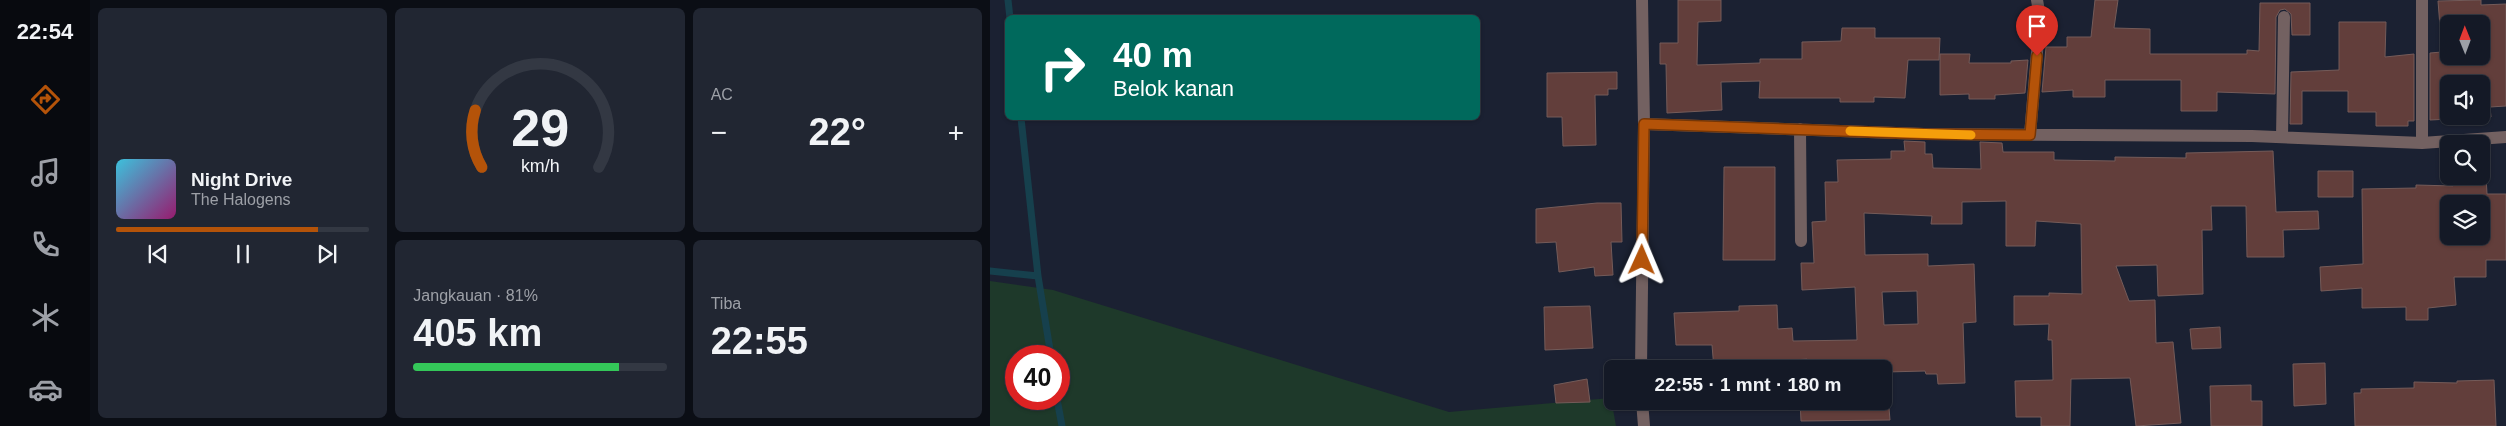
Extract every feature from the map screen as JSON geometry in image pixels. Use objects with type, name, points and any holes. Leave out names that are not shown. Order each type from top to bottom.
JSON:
[{"type":"street","points":[[1641,360],[1644,124],[1642,0]]},
{"type":"street","points":[[2030,135],[2040,17],[2036,0]]},
{"type":"street","points":[[2422,0],[2422,143]]},
{"type":"street","points":[[2282,137],[2284,18]]},
{"type":"street","points":[[1644,124],[1924,134],[2282,137],[2422,143],[2506,137]]},
{"type":"street","points":[[1800,129],[1801,241]]},
{"type":"street","points":[[1643,410],[1644,426]]},
{"type":"green space","points":[[990,281],[1053,290],[1449,412],[1604,399],[1604,410],[1613,410],[1616,426],[990,426]]},
{"type":"building","points":[[1678,0],[1721,0],[1721,21],[1698,22],[1697,65],[1760,63],[1760,59],[1802,59],[1802,42],[1841,41],[1842,28],[1875,28],[1875,38],[1940,38],[1939,60],[1908,60],[1905,98],[1874,97],[1874,102],[1840,102],[1840,98],[1759,98],[1760,81],[1721,82],[1722,110],[1667,113],[1666,64],[1660,64],[1660,43],[1678,43]]},
{"type":"building","points":[[2095,0],[2118,0],[2114,28],[2150,29],[2150,54],[2247,54],[2247,50],[2259,51],[2260,3],[2310,3],[2310,35],[2292,35],[2291,14],[2285,9],[2280,10],[2276,17],[2275,94],[2217,92],[2217,111],[2181,111],[2181,80],[2105,80],[2105,97],[2073,97],[2073,90],[2042,92],[2046,47],[2067,47],[2067,37],[2091,37]]},
{"type":"building","points":[[2481,0],[2481,5],[2506,4],[2506,106],[2490,107],[2490,75],[2440,75],[2440,120],[2430,120],[2430,53],[2440,52],[2440,65],[2490,65],[2490,15],[2440,15],[2440,26],[2438,1]]},
{"type":"building","points":[[2339,22],[2386,22],[2385,57],[2414,54],[2414,121],[2408,121],[2408,126],[2376,126],[2376,112],[2348,112],[2348,91],[2302,91],[2302,124],[2290,124],[2291,72],[2339,70]]},
{"type":"building","points":[[1940,54],[1970,54],[1969,63],[2011,63],[2011,61],[2028,60],[2025,93],[1995,95],[1995,99],[1969,99],[1969,94],[1940,95]]},
{"type":"building","points":[[1617,72],[1617,89],[1608,89],[1608,95],[1595,95],[1596,145],[1563,146],[1562,117],[1547,117],[1547,73]]},
{"type":"building","points":[[1904,141],[1925,142],[1925,154],[1932,154],[1933,168],[1981,169],[1980,142],[2002,143],[2003,152],[2054,152],[2054,160],[2115,161],[2115,157],[2186,158],[2186,153],[2273,151],[2276,212],[2318,211],[2319,229],[2283,230],[2284,257],[2247,257],[2246,206],[2211,206],[2212,230],[2202,230],[2203,294],[2158,296],[2157,265],[2116,266],[2129,301],[2155,300],[2156,343],[2173,342],[2181,423],[2136,426],[2130,378],[2071,379],[2070,426],[2041,426],[2041,417],[2016,417],[2015,381],[2053,380],[2052,340],[2048,340],[2049,324],[2014,325],[2014,296],[2049,296],[2049,293],[2082,294],[2081,224],[2036,221],[2035,246],[2006,246],[2006,201],[1962,202],[1962,224],[1931,224],[1932,216],[1864,213],[1865,255],[1928,254],[1928,266],[1974,264],[1976,322],[1963,323],[1965,383],[1938,384],[1937,374],[1926,374],[1925,371],[1892,372],[1892,360],[1713,360],[1712,345],[1676,345],[1674,313],[1739,311],[1739,306],[1777,305],[1778,329],[1792,328],[1793,341],[1857,340],[1855,287],[1802,290],[1801,263],[1814,263],[1812,222],[1826,221],[1825,182],[1838,182],[1837,160],[1891,159],[1891,151],[1905,151]],"holes":[[[1917,291],[1918,324],[1884,325],[1882,292]]]},
{"type":"building","points":[[1724,167],[1775,167],[1775,260],[1723,260]]},
{"type":"building","points":[[2318,171],[2353,171],[2353,197],[2318,197]]},
{"type":"building","points":[[2416,185],[2486,185],[2487,194],[2506,194],[2506,260],[2486,260],[2486,277],[2454,277],[2456,305],[2428,308],[2428,320],[2406,320],[2406,307],[2362,308],[2362,288],[2321,291],[2320,267],[2363,264],[2362,189],[2416,188]]},
{"type":"building","points":[[1597,203],[1621,203],[1622,242],[1611,242],[1613,275],[1595,276],[1594,267],[1559,272],[1556,242],[1536,243],[1536,209]]},
{"type":"building","points":[[1590,306],[1593,348],[1545,350],[1544,307]]},
{"type":"building","points":[[2220,327],[2221,348],[2192,349],[2190,329]]},
{"type":"building","points":[[2325,363],[2326,404],[2294,406],[2293,364]]},
{"type":"building","points":[[1587,379],[1590,402],[1556,403],[1554,385]]},
{"type":"building","points":[[2494,380],[2496,426],[2355,426],[2354,393],[2361,393],[2361,389],[2414,388],[2414,382],[2457,383],[2457,381]]},
{"type":"building","points":[[2251,385],[2251,401],[2262,401],[2262,426],[2211,426],[2210,386]]},
{"type":"building","points":[[1800,410],[1889,410],[1890,420],[1801,421]]},
{"type":"waterway","points":[[1008,0],[1010,15]]},
{"type":"waterway","points":[[1021,120],[1038,276],[1049,345]]},
{"type":"waterway","points":[[990,271],[1038,276]]},
{"type":"waterway","points":[[1059,410],[1062,426]]},
{"type":"slow traffic","points":[[1850,131],[1971,135]]},
{"type":"route","points":[[1642,260],[1644,124],[1924,134],[2030,135],[2037,56]]}]
